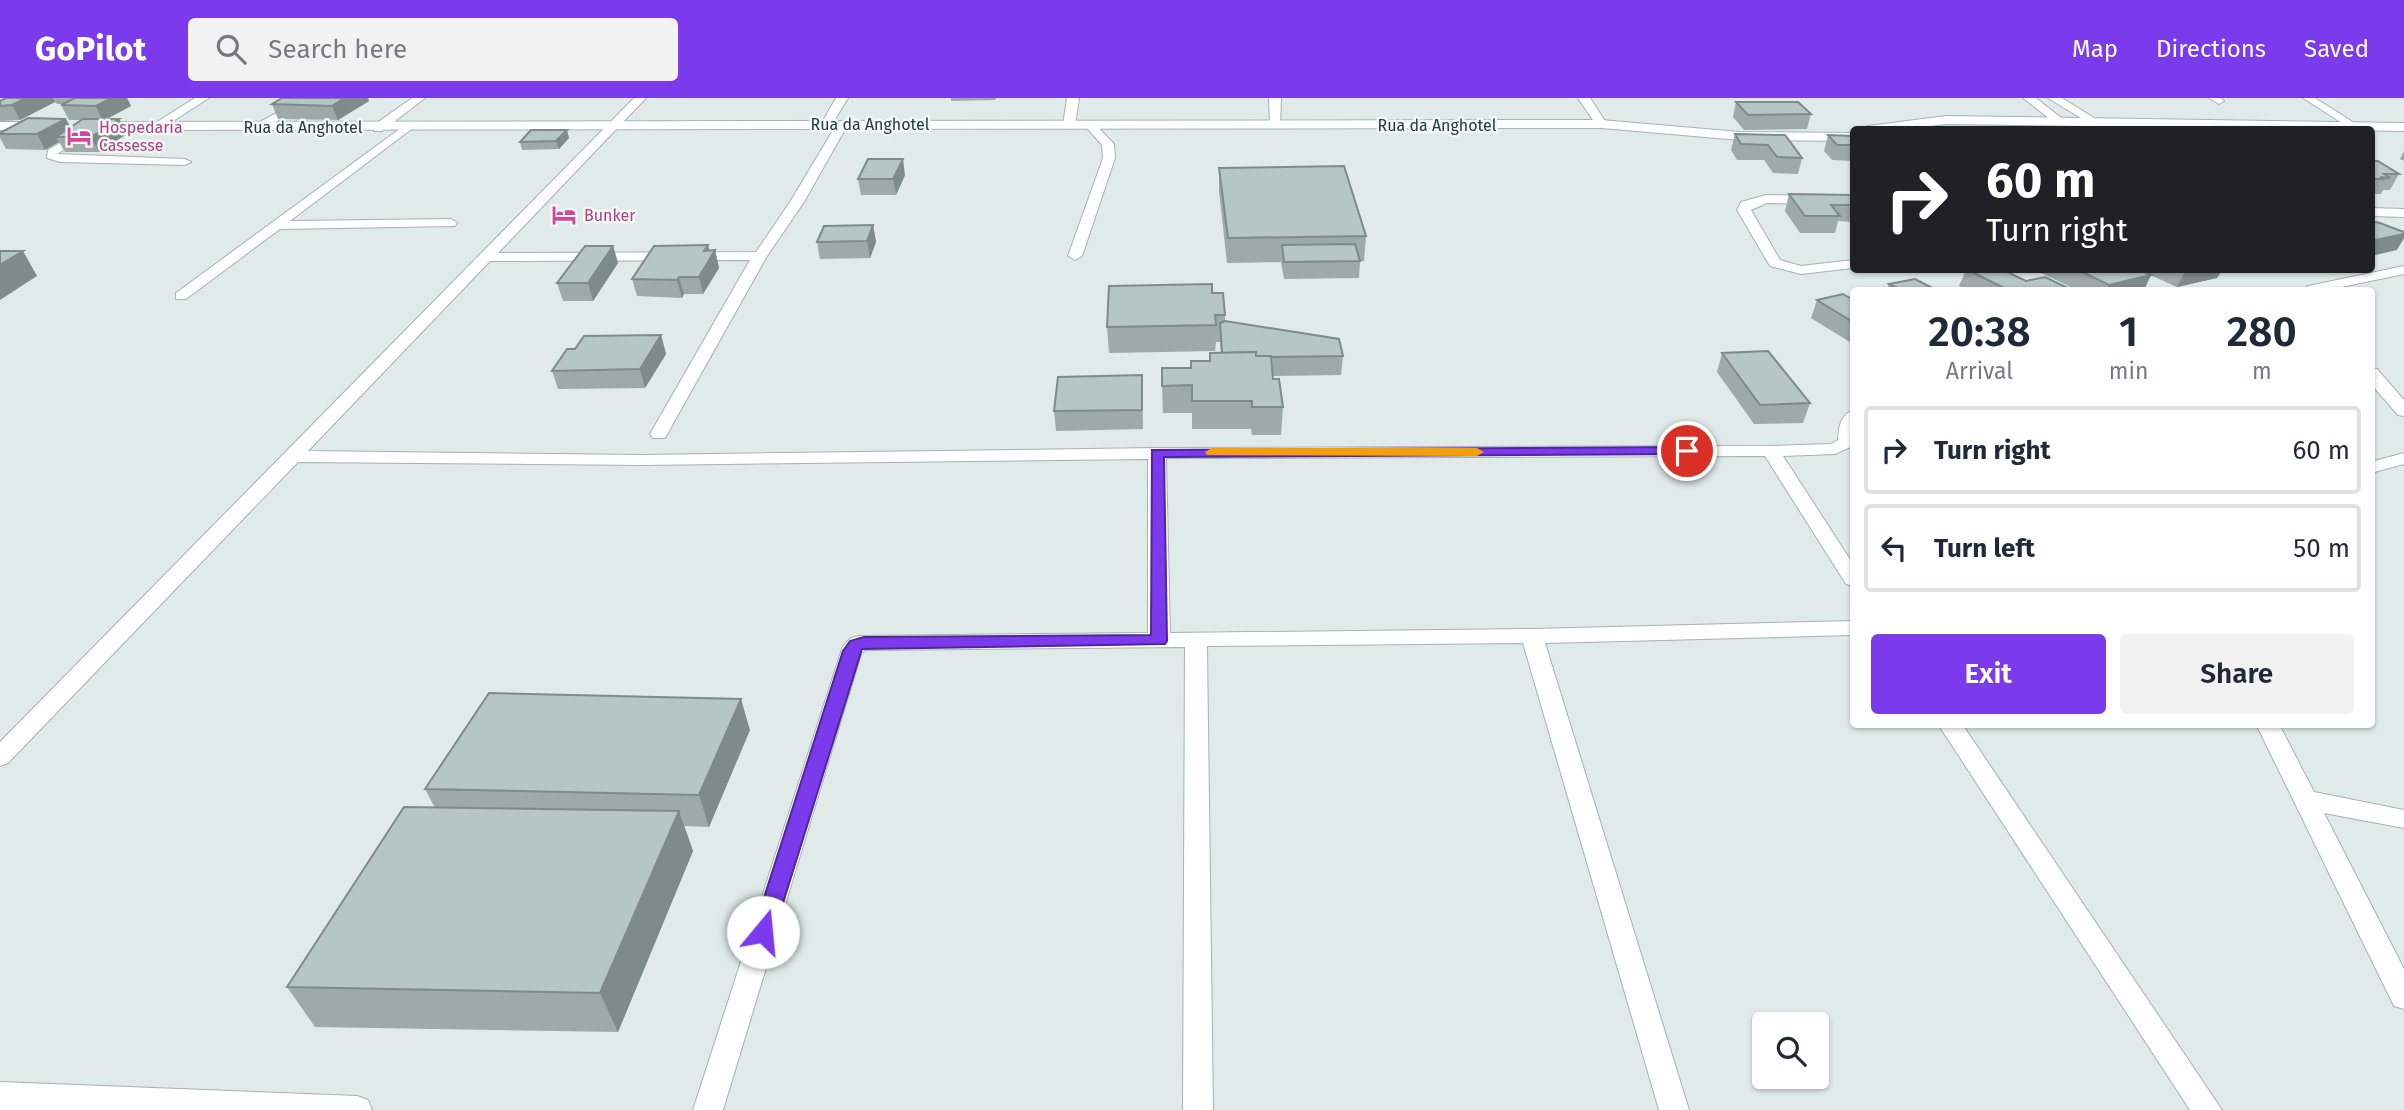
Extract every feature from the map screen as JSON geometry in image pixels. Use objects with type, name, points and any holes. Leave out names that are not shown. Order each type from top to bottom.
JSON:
[{"type":"street","points":[[155,127],[203,98]]},
{"type":"street","points":[[256,127],[314,98]]},
{"type":"street","points":[[378,128],[419,98]]},
{"type":"street","points":[[0,757],[640,98]]},
{"type":"street","points":[[659,434],[760,256],[797,201],[834,124],[842,98]]},
{"type":"street","points":[[1069,125],[1073,98]]},
{"type":"street","points":[[1275,98],[1276,125]]},
{"type":"street","points":[[1584,98],[1601,124]]},
{"type":"street","points":[[2029,98],[2059,121]]},
{"type":"street","points":[[2054,98],[2093,121]]},
{"type":"street","points":[[1899,126],[1946,120],[2354,126]]},
{"type":"street","name":"Rua da Anghotel","points":[[67,126],[378,128],[834,124],[1601,124],[1740,136],[1850,137]]},
{"type":"street","points":[[0,126],[54,126]]},
{"type":"street","points":[[2375,126],[2404,127]]},
{"type":"street","name":"Rua da Anghotel","points":[[1740,136],[1850,131]]},
{"type":"street","points":[[1850,201],[1766,199],[1746,205],[1744,210],[1775,263],[1801,270],[1850,264]]},
{"type":"street","points":[[2375,212],[2404,212]]},
{"type":"street","points":[[484,257],[760,256]]},
{"type":"street","points":[[2322,287],[2404,270]]},
{"type":"street","points":[[2375,378],[2404,411]]},
{"type":"street","points":[[293,456],[642,460],[1157,453],[1771,451],[1835,449],[1847,442],[1850,421]]},
{"type":"street","points":[[1771,451],[1850,575]]},
{"type":"street","points":[[1157,453],[1159,641]]},
{"type":"street","points":[[2375,467],[2404,458]]},
{"type":"street","points":[[708,1110],[853,647],[864,642],[1196,641],[1850,628]]},
{"type":"street","points":[[1532,636],[1674,1110]]},
{"type":"street","points":[[1196,641],[1198,1110]]},
{"type":"street","points":[[1952,728],[2207,1110]]},
{"type":"street","points":[[2269,728],[2404,997]]},
{"type":"street","points":[[2305,800],[2404,819]]},
{"type":"street","points":[[0,1096],[358,1110]]},
{"type":"lane","points":[[2308,98],[2354,126]]},
{"type":"lane","points":[[1075,256],[1109,158],[1108,144],[1090,125]]},
{"type":"lane","points":[[94,126],[52,152],[51,156],[60,159],[185,162]]},
{"type":"lane","points":[[181,296],[409,127]]},
{"type":"lane","points":[[277,225],[451,223]]},
{"type":"building","points":[[6,98],[26,98],[12,105],[0,106],[0,101]]},
{"type":"building","points":[[75,98],[111,98],[96,106],[61,105]]},
{"type":"building","points":[[282,98],[344,98],[332,106],[272,104]]},
{"type":"building","points":[[1736,102],[1798,102],[1811,114],[1748,115]]},
{"type":"building","points":[[28,118],[66,119],[37,134],[0,134]]},
{"type":"building","points":[[83,119],[119,119],[91,137],[56,137]]},
{"type":"building","points":[[531,130],[567,130],[556,141],[520,142]]},
{"type":"building","points":[[1735,134],[1785,135],[1802,158],[1777,157],[1768,145],[1741,144]]},
{"type":"building","points":[[1828,135],[1850,136],[1850,145],[1837,145]]},
{"type":"building","points":[[868,159],[903,159],[893,179],[858,179]]},
{"type":"building","points":[[2375,161],[2399,174],[2384,174],[2390,178],[2380,177],[2383,179],[2375,179]]},
{"type":"building","points":[[1344,166],[1366,236],[1228,238],[1219,168]]},
{"type":"building","points":[[1789,194],[1850,195],[1850,205],[1831,205],[1840,216],[1805,216]]},
{"type":"building","points":[[2375,222],[2404,232],[2404,234],[2375,240]]},
{"type":"building","points":[[873,225],[867,241],[817,242],[824,226]]},
{"type":"building","points":[[1355,244],[1360,261],[1284,262],[1282,245]]},
{"type":"building","points":[[708,245],[704,251],[715,250],[699,277],[679,277],[677,280],[632,279],[654,246]]},
{"type":"building","points":[[585,246],[613,246],[588,283],[557,283]]},
{"type":"building","points":[[0,251],[23,251],[0,265]]},
{"type":"building","points":[[1974,273],[2009,273],[2026,281],[2045,277],[2066,287],[2002,287]]},
{"type":"building","points":[[2084,273],[2151,275],[2109,285]]},
{"type":"building","points":[[1915,279],[1930,287],[1895,287],[1889,284]]},
{"type":"building","points":[[1212,284],[1212,293],[1223,293],[1225,315],[1215,315],[1216,325],[1107,327],[1109,286]]},
{"type":"building","points":[[1843,294],[1850,298],[1850,320],[1817,300]]},
{"type":"building","points":[[1225,321],[1339,339],[1343,356],[1271,357],[1256,356],[1256,352],[1222,353],[1220,323]]},
{"type":"building","points":[[661,335],[640,369],[552,371],[567,349],[575,349],[584,336]]},
{"type":"building","points":[[1768,351],[1810,403],[1760,405],[1722,353]]},
{"type":"building","points":[[1256,352],[1256,356],[1271,356],[1273,379],[1279,379],[1283,407],[1252,407],[1252,401],[1192,401],[1192,385],[1162,386],[1162,368],[1191,368],[1191,361],[1210,361],[1210,353]]},
{"type":"building","points":[[1142,375],[1142,410],[1054,411],[1058,377]]},
{"type":"building","points":[[489,693],[741,699],[699,795],[425,789]]},
{"type":"building","points":[[404,807],[679,811],[600,993],[287,987]]},
{"type":"slow traffic","points":[[1212,452],[1477,452]]},
{"type":"place","name":"Hospedaria Cassesse","points":[[79,136]]},
{"type":"place","name":"Bunker","points":[[564,215]]},
{"type":"route","points":[[763,932],[853,647],[864,642],[1159,641],[1157,453],[1687,451]]}]
